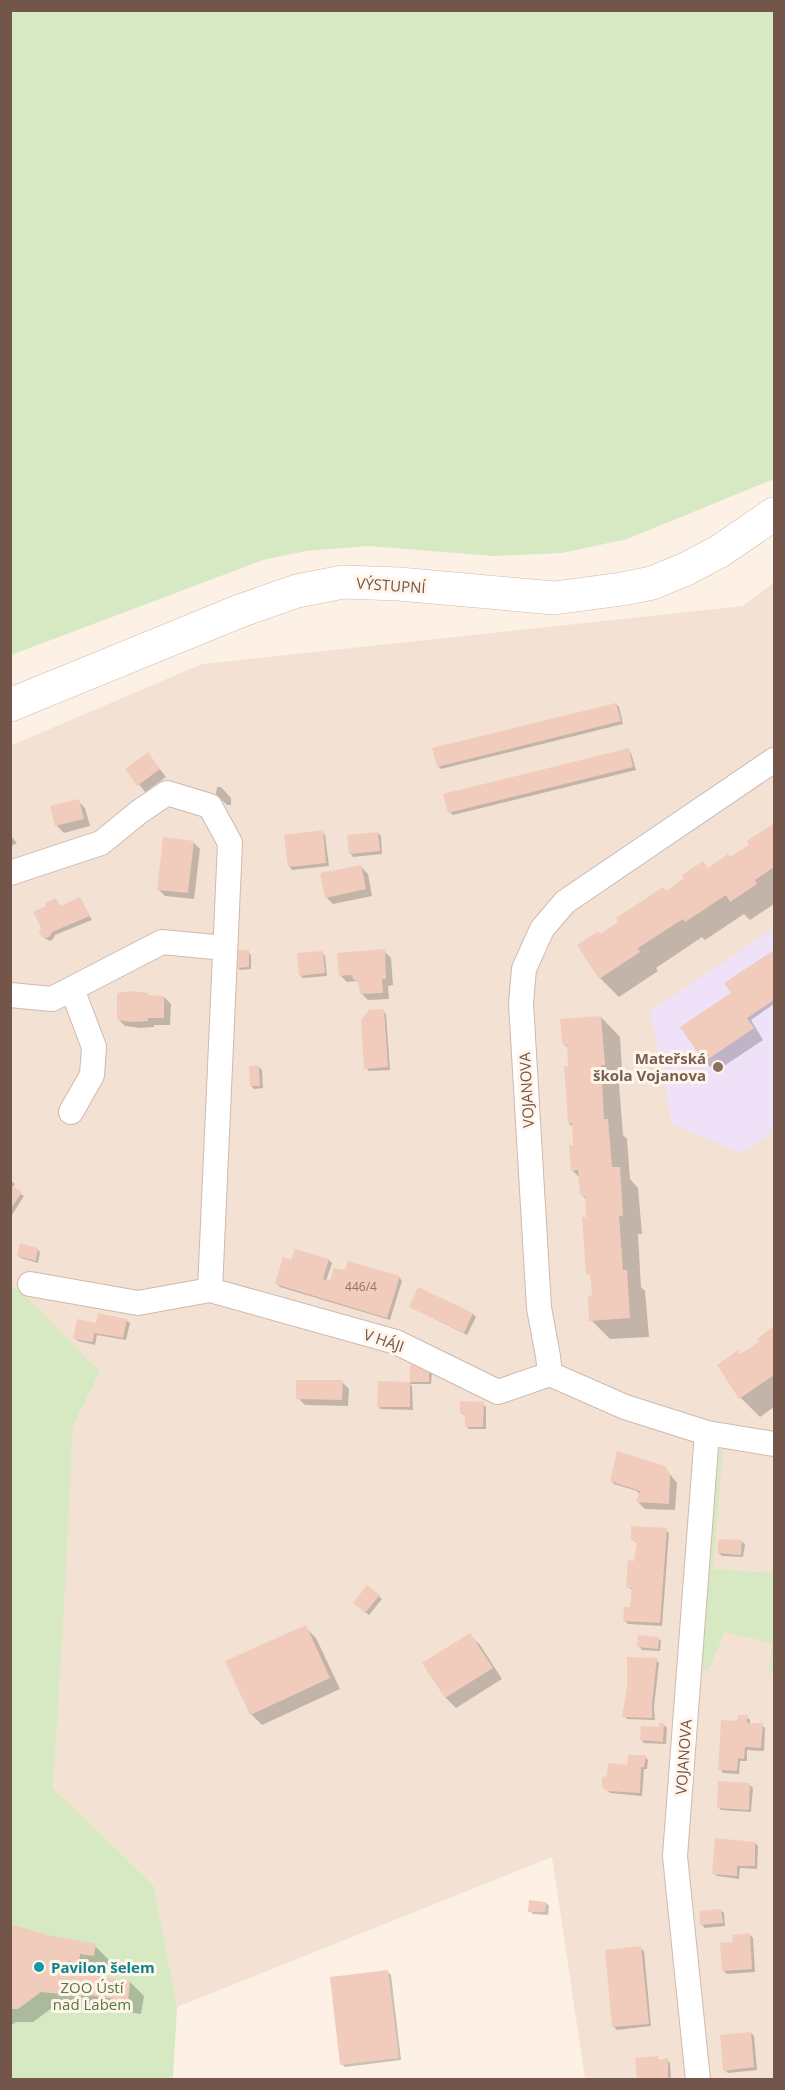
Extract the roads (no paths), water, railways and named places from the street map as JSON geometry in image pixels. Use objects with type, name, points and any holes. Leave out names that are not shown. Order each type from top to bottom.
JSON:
[{"type":"street","name":"VÝSTUPNÍ","points":[[10,705],[240,611],[297,591],[343,582],[399,584],[554,598],[590,595],[652,583],[686,569],[720,551],[774,514]]},
{"type":"street","name":"VOJANOVA","points":[[550,1374],[539,1308],[521,1003],[524,969],[542,929],[565,902],[774,759]]},
{"type":"street","points":[[10,873],[101,843],[139,812],[167,794],[210,806],[230,843],[210,1290]]},
{"type":"street","points":[[10,995],[52,999],[162,942],[225,948]]},
{"type":"street","points":[[71,1112],[92,1075],[94,1047],[72,989]]},
{"type":"street","name":"V HÁJI","points":[[30,1284],[138,1303],[210,1290],[396,1342],[498,1392],[550,1374]]},
{"type":"street","points":[[550,1374],[625,1407],[707,1433],[774,1444]]},
{"type":"street","name":"VOJANOVA","points":[[698,2079],[675,1856],[707,1433]]},
{"type":"place","name":"Mateřská škola Vojanova","points":[[718,1067]]},
{"type":"place","name":"Pavilon šelem","points":[[39,1967]]},
{"type":"park label","name":"ZOO Ústí nad Labem","points":[[92,1996]]}]
